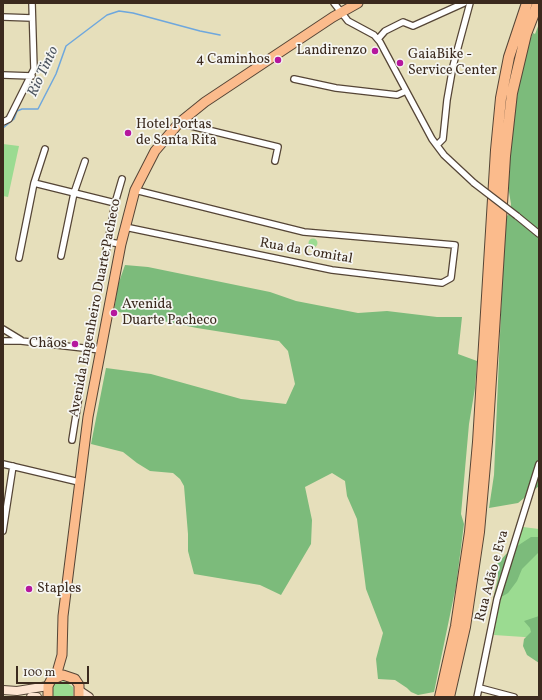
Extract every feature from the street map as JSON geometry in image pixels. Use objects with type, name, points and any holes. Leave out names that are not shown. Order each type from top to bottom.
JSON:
[{"type":"highway","points":[[440,697],[456,626],[470,532],[478,434],[496,150],[501,98],[509,57],[517,29],[527,3]]},
{"type":"highway","points":[[449,697],[465,627],[479,532],[487,442],[505,156],[512,93],[522,47],[538,3]]},
{"type":"main road","name":"Avenida Engenheiro Duarte Pacheco","points":[[56,676],[62,655],[63,616],[88,417],[121,244],[135,190],[155,151],[179,123],[205,102],[358,3]]},
{"type":"main road","name":"Avenida Engenheiro Duarte Pacheco","points":[[62,655],[69,676],[79,685],[80,694]]},
{"type":"main road","points":[[48,697],[48,686],[56,676],[69,676]]},
{"type":"main road","points":[[3,690],[17,691],[48,686]]},
{"type":"main road","points":[[80,694],[89,697]]},
{"type":"main road","points":[[31,697],[37,697]]},
{"type":"street","points":[[3,122],[8,119],[32,76],[34,69],[32,3]]},
{"type":"street","points":[[334,3],[348,21],[374,35],[378,39],[406,91],[444,155],[474,183],[539,234]]},
{"type":"street","points":[[378,39],[385,31],[403,22],[413,26],[464,3]]},
{"type":"street","points":[[437,145],[443,139],[447,100],[453,66],[470,3]]},
{"type":"street","points":[[3,17],[32,18]]},
{"type":"street","points":[[3,75],[32,76]]},
{"type":"street","points":[[294,79],[336,88],[397,95],[406,91]]},
{"type":"street","points":[[179,123],[278,147],[275,161]]},
{"type":"street","points":[[19,258],[34,183],[45,150]]},
{"type":"street","points":[[61,256],[74,193],[85,161]]},
{"type":"street","points":[[103,266],[115,203],[122,179]]},
{"type":"street","points":[[34,183],[115,203]]},
{"type":"street","name":"Rua da Comital","points":[[125,227],[309,267],[442,283],[451,278],[455,245],[304,232],[135,190]]},
{"type":"street","points":[[108,242],[121,244]]},
{"type":"street","points":[[3,329],[21,341]]},
{"type":"street","points":[[3,341],[21,341],[101,350]]},
{"type":"street","points":[[72,440],[80,390]]},
{"type":"street","points":[[76,415],[88,417]]},
{"type":"street","points":[[3,464],[79,482]]},
{"type":"street","name":"Rua Adão e Eva","points":[[478,697],[497,599],[539,464]]},
{"type":"street","points":[[3,530],[13,466]]},
{"type":"street","points":[[480,688],[514,697]]},
{"type":"green space","points":[[539,24],[539,486],[518,503],[489,508],[494,475],[505,218],[510,213],[511,204],[508,186],[512,133],[520,77],[528,45]]},
{"type":"green space","points":[[3,144],[19,146],[8,197],[3,196]]},
{"type":"green space","points":[[313,238],[318,243],[313,248],[308,243]]},
{"type":"green space","points":[[125,265],[148,267],[270,292],[296,301],[358,313],[387,311],[437,317],[462,317],[458,354],[477,361],[475,388],[469,424],[461,514],[464,524],[456,586],[434,692],[418,695],[411,692],[395,680],[378,679],[376,659],[383,633],[366,589],[357,519],[347,496],[345,481],[332,473],[305,487],[312,520],[311,544],[281,595],[260,585],[194,574],[188,551],[184,486],[180,479],[173,473],[150,471],[123,452],[91,444],[106,368],[151,374],[241,399],[286,404],[295,384],[288,351],[279,341],[197,328],[114,311],[118,285]]},
{"type":"green space","points":[[523,527],[539,529],[539,638],[494,635],[499,599]]},
{"type":"green space","points":[[531,537],[539,537],[539,552],[522,569],[517,581],[508,593],[493,599],[498,578],[497,564],[508,552]]},
{"type":"green space","points":[[539,616],[539,663],[527,655],[523,646],[524,639],[531,632],[530,628],[524,621]]},
{"type":"green space","points":[[64,681],[73,687],[73,697],[52,697],[53,685]]},
{"type":"waterway","name":"Rio Tinto","points":[[3,128],[14,119],[17,111],[22,109],[38,109],[56,74],[66,46],[107,15],[119,11],[133,13],[220,35]]},
{"type":"place","name":"Landirenzo","points":[[375,51]]},
{"type":"place","name":"4 Caminhos","points":[[278,60]]},
{"type":"place","name":"GaiaBike - Service Center","points":[[400,63]]},
{"type":"place","name":"Hotel Portas de Santa Rita","points":[[128,133]]},
{"type":"place","name":"Avenida Duarte Pacheco","points":[[114,313]]},
{"type":"place","name":"Chãos","points":[[75,344]]},
{"type":"place","name":"Staples","points":[[29,589]]}]
